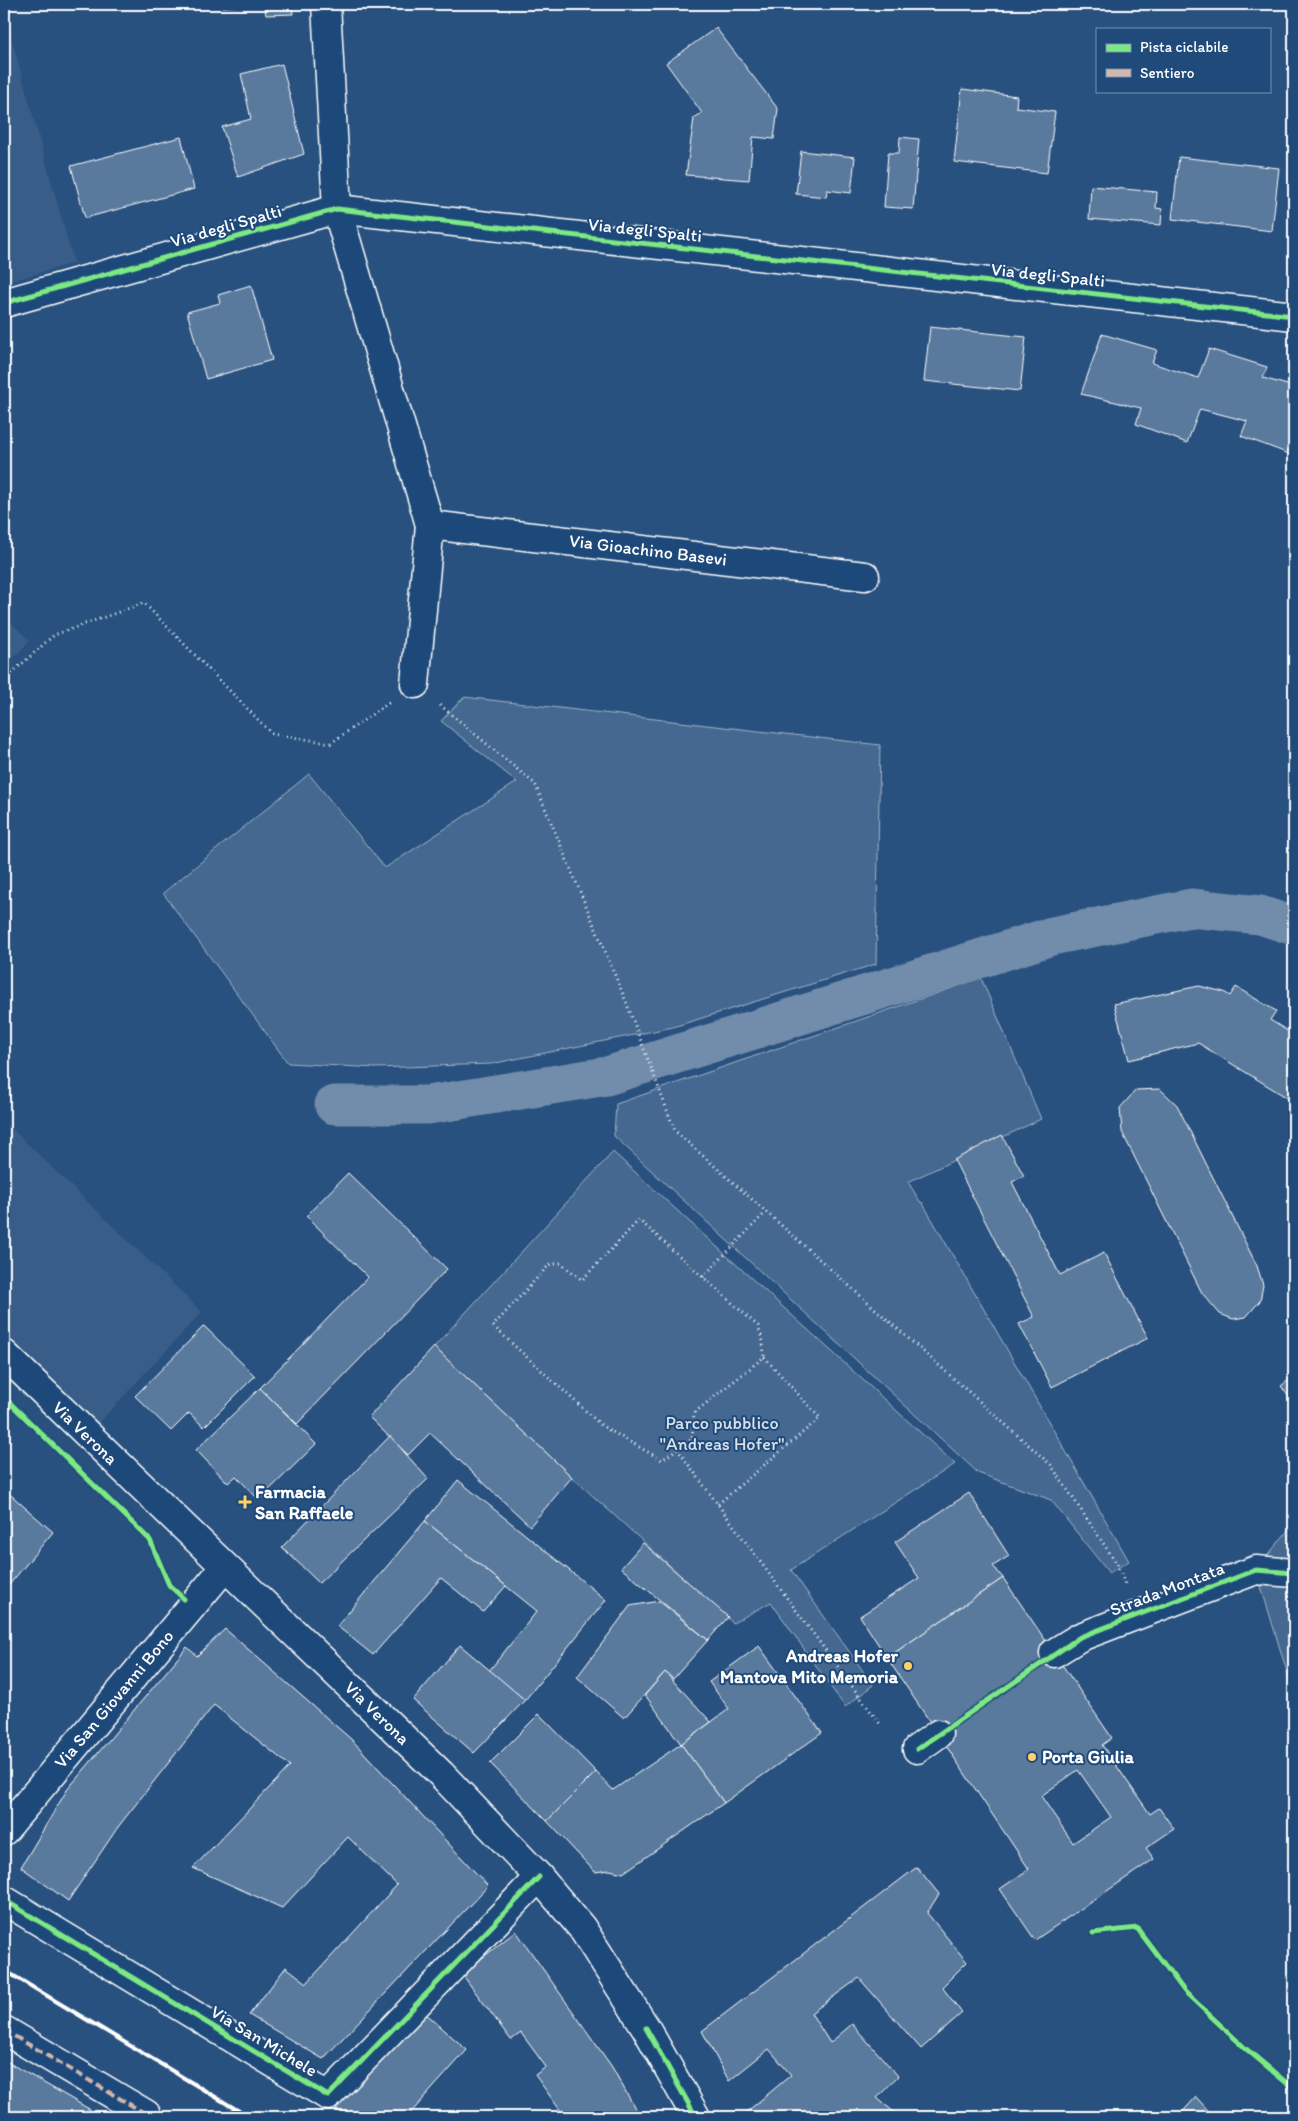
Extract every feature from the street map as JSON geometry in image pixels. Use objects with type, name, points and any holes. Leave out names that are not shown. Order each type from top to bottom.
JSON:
[{"type":"street","points":[[326,4],[337,209],[430,525],[415,684]]},
{"type":"street","name":"Via degli Spalti","points":[[4,303],[337,209],[1294,316]]},
{"type":"street","name":"Via Gioachino Basevi","points":[[430,525],[866,576]]},
{"type":"street","name":"Via Verona","points":[[4,1354],[224,1568],[441,1774],[539,1877],[582,1928],[646,2028],[696,2117]]},
{"type":"street","name":"Via San Giovanni Bono","points":[[4,1831],[224,1568]]},
{"type":"street","name":"Strada Montata","points":[[1054,1653],[1080,1637],[1256,1570],[1294,1573]]},
{"type":"street","name":"Via San Michele","points":[[4,1900],[328,2096],[539,1877]]},
{"type":"street","points":[[4,2030],[146,2114],[144,2117]]},
{"type":"path","points":[[4,680],[54,636],[144,603],[272,734],[331,744],[415,684],[535,784],[625,999],[675,1131],[1051,1465],[1116,1564],[1136,1615]]},
{"type":"path","points":[[703,1277],[766,1212]]},
{"type":"path","points":[[717,1504],[820,1418],[764,1357],[763,1341],[758,1326],[639,1220],[582,1280],[561,1263],[549,1265],[493,1326],[602,1426],[662,1460],[692,1438],[694,1412],[764,1357]]},
{"type":"path","points":[[677,1449],[880,1724]]},
{"type":"shaded area","points":[[4,11],[74,263],[4,283]]},
{"type":"shaded area","points":[[4,616],[30,641],[4,668]]},
{"type":"shaded area","points":[[4,1121],[202,1312],[95,1427],[4,1334]]},
{"type":"green space","points":[[464,697],[880,745],[876,964],[673,1027],[491,1064],[376,1068],[288,1063],[163,893],[309,774],[385,868],[517,782],[441,721]]},
{"type":"green space","points":[[981,978],[1041,1119],[908,1182],[922,1202],[1129,1561],[1109,1573],[1051,1500],[978,1473],[614,1136],[616,1104]]},
{"type":"green space","name":"Parco pubblico \"Andreas Hofer\"","points":[[613,1152],[955,1464],[791,1570],[873,1685],[845,1707],[771,1602],[733,1623],[572,1477],[434,1347]]},
{"type":"green space","points":[[1294,1523],[1294,1695],[1256,1570]]},
{"type":"building","points":[[222,4],[251,4],[223,7]]},
{"type":"building","points":[[264,4],[292,4],[293,14],[266,15]]},
{"type":"building","points":[[716,28],[778,109],[774,139],[753,137],[749,180],[686,175],[694,118],[702,113],[666,63]]},
{"type":"building","points":[[282,64],[304,154],[238,177],[222,127],[251,119],[241,74]]},
{"type":"building","points":[[962,89],[1017,96],[1016,107],[1055,112],[1047,173],[954,162]]},
{"type":"building","points":[[181,137],[194,189],[85,218],[71,166]]},
{"type":"building","points":[[900,137],[919,139],[913,209],[884,207],[888,153],[899,153]]},
{"type":"building","points":[[801,151],[855,157],[851,193],[827,190],[826,197],[796,194]]},
{"type":"building","points":[[1179,157],[1279,168],[1272,231],[1172,219]]},
{"type":"building","points":[[1091,186],[1157,192],[1156,208],[1162,209],[1161,225],[1089,219]]},
{"type":"building","points":[[251,285],[272,360],[206,379],[187,312],[220,303],[218,295]]},
{"type":"building","points":[[930,327],[1026,337],[1020,391],[924,381]]},
{"type":"building","points":[[1102,334],[1157,350],[1152,363],[1198,378],[1209,349],[1267,367],[1263,378],[1294,387],[1294,450],[1292,455],[1241,436],[1247,421],[1200,409],[1187,443],[1136,424],[1141,408],[1081,394]]},
{"type":"building","points":[[1199,986],[1224,992],[1230,996],[1236,987],[1276,1011],[1270,1020],[1294,1035],[1294,1102],[1198,1043],[1129,1060],[1114,1004]]},
{"type":"building","points":[[1160,1089],[1177,1105],[1257,1266],[1263,1285],[1260,1301],[1246,1317],[1233,1319],[1220,1314],[1202,1293],[1122,1132],[1120,1108],[1136,1090]]},
{"type":"building","points":[[1002,1135],[1024,1176],[1012,1182],[1060,1275],[1104,1253],[1148,1338],[1052,1387],[1019,1324],[1034,1317],[954,1160]]},
{"type":"building","points":[[348,1173],[447,1269],[297,1424],[260,1388],[368,1277],[306,1216]]},
{"type":"building","points":[[204,1326],[255,1376],[204,1427],[189,1413],[171,1431],[135,1396]]},
{"type":"building","points":[[434,1347],[572,1477],[530,1526],[430,1433],[408,1455],[369,1417]]},
{"type":"building","points":[[1294,1376],[1294,1404],[1281,1386]]},
{"type":"building","points":[[260,1388],[316,1444],[259,1500],[236,1476],[228,1483],[196,1450]]},
{"type":"building","points":[[390,1436],[428,1479],[319,1583],[282,1547]]},
{"type":"building","points":[[458,1480],[606,1600],[525,1700],[489,1671],[537,1611],[425,1521]]},
{"type":"building","points":[[4,1489],[53,1532],[4,1591]]},
{"type":"building","points":[[969,1493],[1009,1556],[993,1566],[1003,1578],[887,1658],[860,1616],[919,1578],[895,1542]]},
{"type":"building","points":[[425,1521],[506,1586],[483,1612],[441,1578],[373,1655],[337,1626]]},
{"type":"building","points":[[643,1543],[728,1617],[708,1640],[621,1568]]},
{"type":"building","name":"Porta Giulia","points":[[1003,1578],[1112,1738],[1102,1745],[1150,1814],[1159,1808],[1174,1829],[1146,1848],[1154,1859],[1035,1940],[1000,1889],[1029,1869],[887,1658]],"holes":[[[1078,1770],[1111,1817],[1073,1843],[1041,1796]]]},
{"type":"building","points":[[659,1601],[708,1640],[673,1679],[665,1672],[624,1718],[577,1677],[630,1606]]},
{"type":"building","points":[[225,1629],[352,1740],[488,1886],[323,2059],[249,2015],[286,1967],[307,1983],[397,1885],[348,1837],[282,1908],[193,1868],[290,1766],[214,1705],[118,1827],[68,1901],[21,1867],[67,1790],[187,1647],[197,1656]]},
{"type":"building","points":[[460,1645],[525,1700],[474,1753],[413,1700]]},
{"type":"building","points":[[759,1646],[822,1733],[724,1803],[681,1744],[729,1709],[709,1682]]},
{"type":"building","points":[[665,1672],[711,1722],[681,1744],[645,1695]]},
{"type":"building","points":[[539,1714],[596,1772],[547,1821],[490,1763]]},
{"type":"building","points":[[681,1744],[724,1803],[623,1873],[610,1870],[595,1872],[547,1821],[596,1772],[613,1790]]},
{"type":"building","points":[[917,1867],[939,1894],[927,1913],[967,1962],[942,1987],[962,2013],[921,2049],[859,1978],[811,2013],[830,2043],[852,2024],[898,2076],[877,2098],[900,2117],[866,2117],[858,2109],[851,2117],[746,2117],[744,2114],[791,2075],[769,2049],[729,2081],[702,2031]]},
{"type":"building","points":[[516,1931],[612,2067],[640,2117],[565,2117],[535,2075],[546,2067],[521,2033],[511,2040],[462,1974]]},
{"type":"building","points":[[423,2011],[467,2050],[407,2117],[346,2117],[336,2109]]},
{"type":"building","points":[[4,2060],[103,2117],[4,2117]]},
{"type":"building","points":[[1196,2097],[1214,2117],[1178,2117]]},
{"type":"waterway","points":[[334,1105],[428,1105],[607,1076],[1052,936],[1191,908],[1260,915],[1294,926]]},
{"type":"railway","points":[[4,1970],[249,2117]]},
{"type":"marked path","points":[[4,2030],[146,2114],[144,2117]]},
{"type":"cycle path","points":[[4,303],[337,209],[1294,316]]},
{"type":"cycle path","points":[[4,1397],[150,1540],[169,1585],[184,1599]]},
{"type":"cycle path","points":[[917,1749],[1080,1637],[1256,1570],[1294,1573]]},
{"type":"cycle path","points":[[4,1900],[328,2096],[539,1877]]},
{"type":"cycle path","points":[[1093,1933],[1137,1928],[1185,1992],[1245,2048],[1294,2089]]},
{"type":"cycle path","points":[[646,2028],[696,2117]]},
{"type":"place","name":"Farmacia San Raffaele","points":[[245,1502]]},
{"type":"place","name":"Andreas Hofer Mantova Mito Memoria","points":[[908,1666]]},
{"type":"place","name":"Porta Giulia","points":[[1032,1757]]}]
